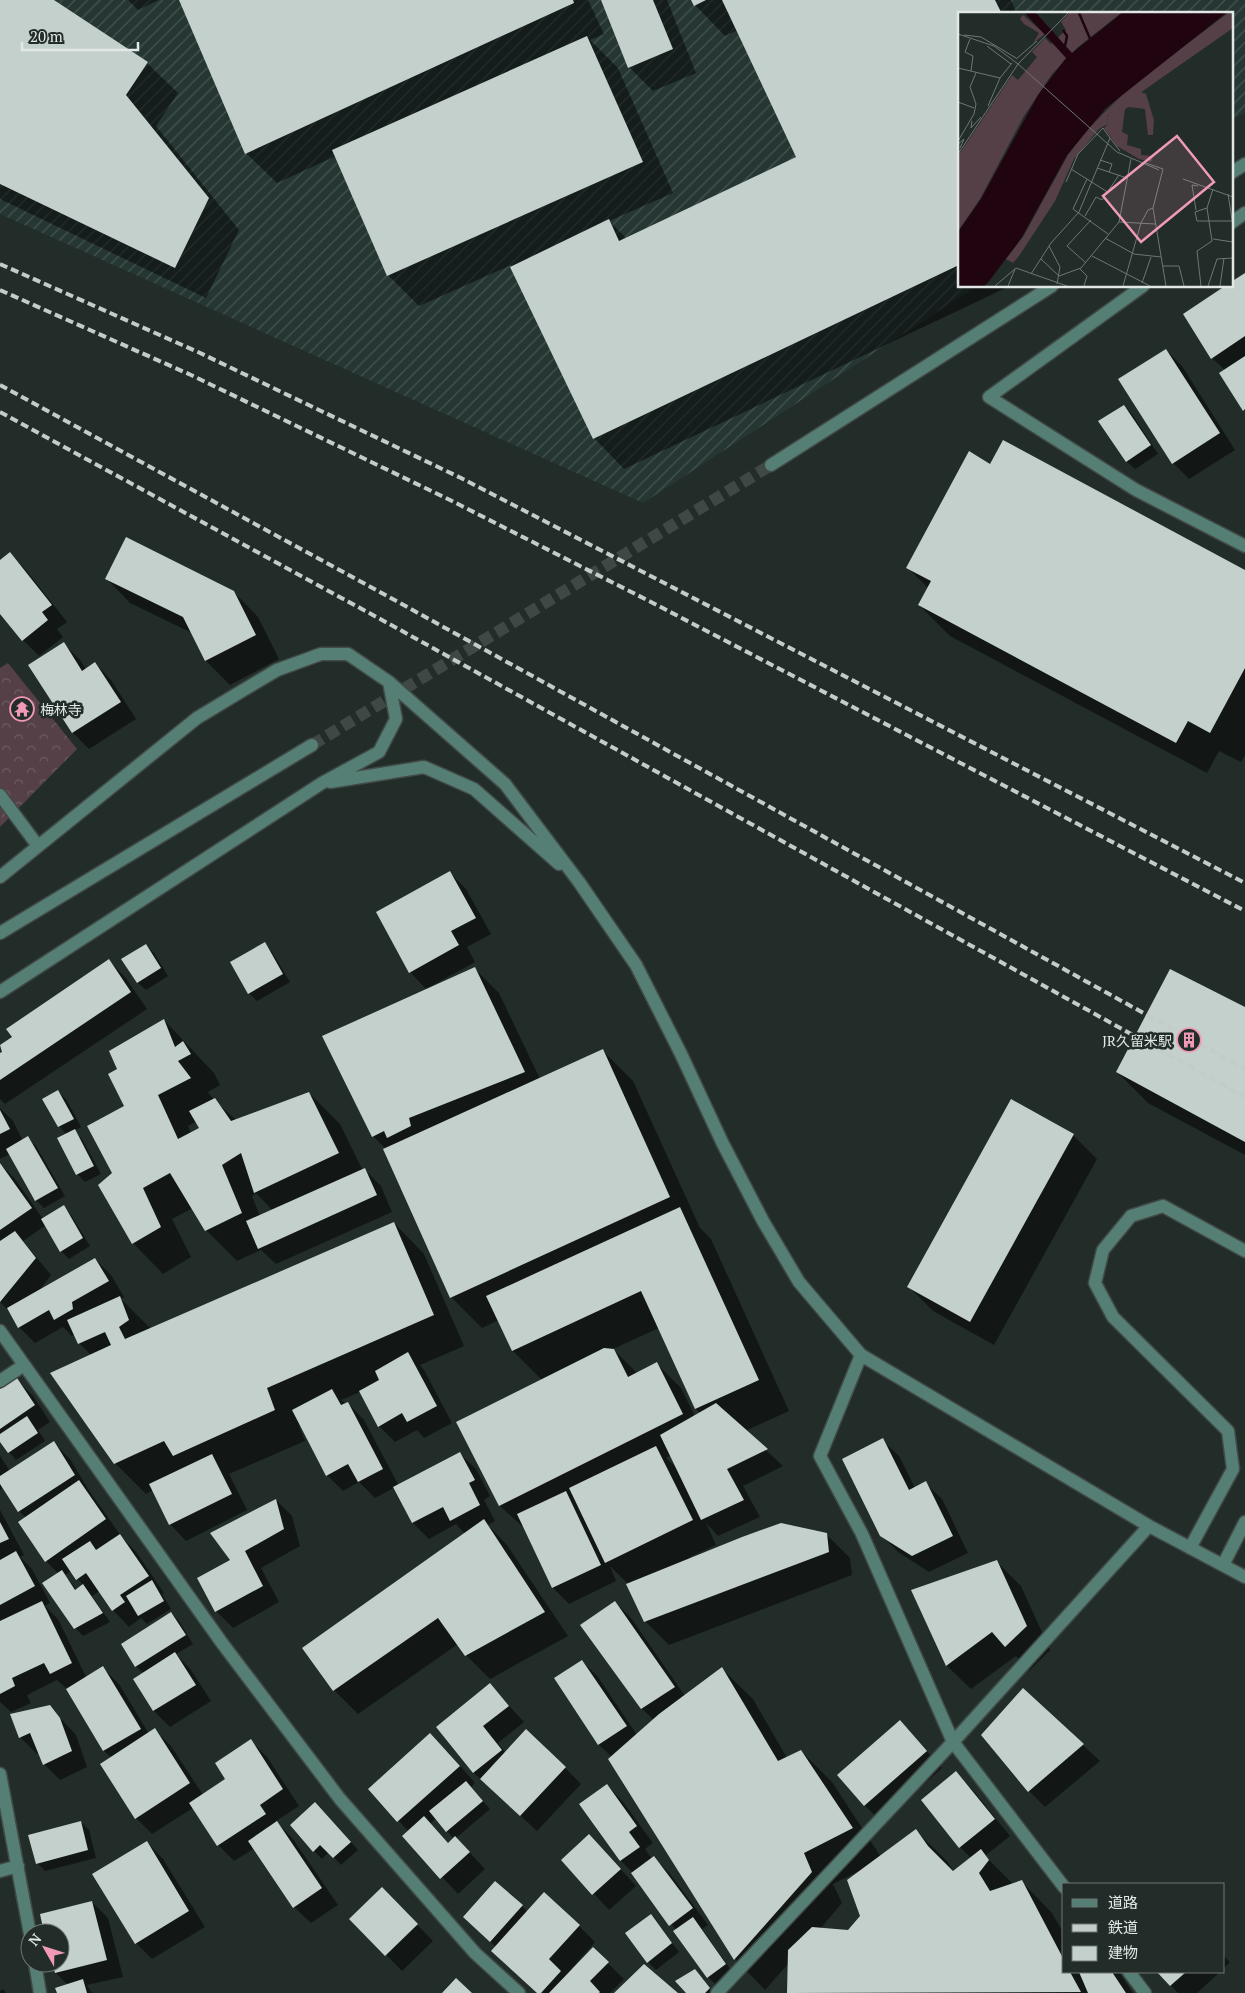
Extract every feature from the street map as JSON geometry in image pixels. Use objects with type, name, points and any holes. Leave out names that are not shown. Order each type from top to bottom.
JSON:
[{"type":"street","points":[[1232,172],[1245,164]]},
{"type":"street","points":[[1232,222],[1245,213]]},
{"type":"street","points":[[771,465],[1049,288]]},
{"type":"street","points":[[1140,288],[988,397],[1136,490],[1245,546]]},
{"type":"street","points":[[0,877],[197,718],[277,670],[321,654],[348,654],[389,682],[505,784],[579,882],[636,964],[722,1142],[763,1221],[799,1282],[861,1355],[1150,1526],[1245,1577]]},
{"type":"street","points":[[0,992],[322,783],[379,752],[396,719],[389,682]]},
{"type":"street","points":[[0,933],[312,745]]},
{"type":"street","points":[[322,783],[424,767],[474,789],[579,882]]},
{"type":"street","points":[[0,795],[38,846]]},
{"type":"street","points":[[1190,1548],[1233,1469],[1228,1431],[1113,1317],[1095,1283],[1104,1250],[1130,1216],[1163,1206],[1245,1251]]},
{"type":"street","points":[[0,1331],[222,1643],[340,1799],[475,1953],[519,1993]]},
{"type":"street","points":[[861,1355],[820,1456],[862,1534],[953,1742],[1062,1884]]},
{"type":"street","points":[[0,1381],[24,1365]]},
{"type":"street","points":[[1223,1565],[1245,1522]]},
{"type":"street","points":[[717,1993],[953,1742],[1150,1526]]},
{"type":"street","points":[[0,1774],[28,1923]]},
{"type":"street","points":[[0,1871],[18,1866]]},
{"type":"street","points":[[37,1973],[40,1993]]},
{"type":"street","points":[[1130,1973],[1145,1993]]},
{"type":"shaded area","points":[[0,0],[1245,0],[1245,112],[1232,120],[1232,12],[958,12],[958,288],[974,288],[643,503],[0,214]]},
{"type":"green space","name":"梅林寺","points":[[8,663],[77,749],[0,827],[0,668]]},
{"type":"building","points":[[0,0],[54,0],[148,62],[126,95],[209,198],[175,268],[0,184]]},
{"type":"building","points":[[179,0],[573,0],[574,3],[245,154]]},
{"type":"building","points":[[601,0],[653,0],[673,49],[628,68]]},
{"type":"building","points":[[691,0],[706,0],[694,6]]},
{"type":"building","points":[[722,0],[995,0],[1001,12],[958,12],[958,265],[593,439],[510,267],[609,219],[619,241],[796,157]]},
{"type":"building","points":[[587,36],[643,162],[387,276],[332,150]]},
{"type":"building","points":[[1245,273],[1245,336],[1211,359],[1183,314],[1222,288],[1232,288],[1232,281]]},
{"type":"building","points":[[1166,349],[1220,433],[1172,464],[1118,379]]},
{"type":"building","points":[[1245,356],[1245,409],[1243,411],[1219,373]]},
{"type":"building","points":[[1124,405],[1151,445],[1126,462],[1098,421]]},
{"type":"building","points":[[1003,440],[1245,570],[1245,668],[1210,733],[1188,721],[1176,743],[918,605],[931,581],[906,568],[969,451],[990,464]]},
{"type":"building","points":[[126,537],[234,591],[256,635],[205,661],[183,617],[105,579]]},
{"type":"building","points":[[10,552],[52,605],[42,612],[48,620],[22,641],[0,614],[0,560]]},
{"type":"building","points":[[64,642],[82,671],[95,662],[121,702],[72,733],[28,665]]},
{"type":"building","points":[[450,871],[476,918],[451,931],[459,945],[409,973],[376,912]]},
{"type":"building","points":[[265,942],[283,974],[248,994],[230,962]]},
{"type":"building","points":[[146,944],[161,968],[137,983],[121,959]]},
{"type":"building","points":[[109,959],[131,992],[0,1080],[0,1053],[2,1052],[0,1045],[12,1037],[6,1029]]},
{"type":"building","points":[[475,967],[525,1072],[409,1118],[411,1126],[387,1138],[384,1131],[372,1137],[322,1036]]},
{"type":"building","name":"JR久留米駅","points":[[1170,969],[1245,1007],[1245,1142],[1116,1072]]},
{"type":"building","points":[[164,1019],[175,1047],[183,1041],[191,1054],[178,1061],[191,1078],[158,1095],[178,1139],[199,1128],[189,1111],[215,1098],[231,1121],[309,1092],[339,1153],[254,1193],[241,1153],[222,1165],[242,1213],[205,1231],[170,1173],[143,1188],[161,1227],[132,1244],[98,1185],[112,1173],[87,1126],[124,1106],[108,1074],[117,1069],[109,1051]]},
{"type":"building","points":[[603,1049],[670,1197],[450,1298],[383,1149]]},
{"type":"building","points":[[58,1090],[74,1119],[58,1127],[42,1099]]},
{"type":"building","points":[[1011,1099],[1074,1134],[970,1322],[907,1287]]},
{"type":"building","points":[[0,1110],[10,1129],[0,1134]]},
{"type":"building","points":[[75,1129],[94,1166],[76,1175],[57,1138]]},
{"type":"building","points":[[28,1136],[58,1188],[35,1201],[6,1149]]},
{"type":"building","points":[[0,1163],[32,1208],[0,1230]]},
{"type":"building","points":[[365,1168],[377,1195],[258,1249],[246,1221]]},
{"type":"building","points":[[64,1205],[83,1238],[60,1252],[41,1219]]},
{"type":"building","points":[[680,1207],[759,1380],[695,1409],[641,1291],[512,1351],[486,1296]]},
{"type":"building","points":[[394,1222],[434,1315],[267,1388],[275,1410],[173,1456],[164,1441],[114,1464],[50,1373],[111,1345],[105,1332],[78,1344],[67,1320],[120,1296],[129,1320],[119,1327],[125,1339]]},
{"type":"building","points":[[15,1231],[36,1258],[0,1302],[0,1241]]},
{"type":"building","points":[[95,1258],[109,1281],[72,1302],[73,1309],[54,1320],[49,1310],[18,1328],[7,1308]]},
{"type":"building","points":[[604,1348],[614,1349],[628,1377],[657,1362],[683,1414],[499,1506],[456,1422]]},
{"type":"building","points":[[408,1352],[437,1406],[407,1422],[402,1413],[378,1427],[359,1391],[379,1380],[375,1371]]},
{"type":"building","points":[[17,1378],[35,1405],[0,1429],[0,1389]]},
{"type":"building","points":[[332,1389],[341,1405],[348,1402],[383,1469],[358,1482],[348,1464],[326,1476],[292,1410]]},
{"type":"building","points":[[716,1403],[768,1449],[727,1469],[744,1500],[701,1520],[660,1435]]},
{"type":"building","points":[[27,1416],[38,1433],[8,1453],[0,1442],[0,1434]]},
{"type":"building","points":[[883,1438],[909,1490],[926,1481],[953,1536],[912,1556],[880,1536],[842,1459]]},
{"type":"building","points":[[54,1441],[75,1475],[18,1512],[0,1484],[0,1476]]},
{"type":"building","points":[[656,1446],[693,1520],[605,1563],[569,1488]]},
{"type":"building","points":[[460,1452],[475,1480],[469,1483],[480,1505],[450,1521],[443,1507],[412,1523],[393,1487]]},
{"type":"building","points":[[212,1454],[232,1494],[169,1525],[149,1484]]},
{"type":"building","points":[[79,1480],[106,1519],[45,1562],[18,1522]]},
{"type":"building","points":[[566,1491],[601,1565],[552,1588],[517,1514]]},
{"type":"building","points":[[276,1499],[284,1529],[245,1551],[263,1586],[215,1612],[197,1578],[230,1560],[210,1533]]},
{"type":"building","points":[[484,1519],[545,1612],[465,1656],[438,1618],[333,1691],[302,1648]]},
{"type":"building","points":[[0,1522],[9,1539],[0,1543]]},
{"type":"building","points":[[781,1523],[827,1533],[829,1552],[644,1622],[626,1584]]},
{"type":"building","points":[[120,1534],[149,1576],[120,1595],[125,1602],[112,1611],[86,1573],[76,1580],[62,1559],[90,1541],[96,1550]]},
{"type":"building","points":[[16,1551],[35,1586],[0,1605],[0,1560]]},
{"type":"building","points":[[997,1560],[1027,1626],[1005,1647],[992,1632],[946,1666],[911,1590]]},
{"type":"building","points":[[62,1570],[75,1590],[83,1584],[103,1613],[74,1629],[42,1583]]},
{"type":"building","points":[[152,1580],[164,1601],[138,1616],[126,1596]]},
{"type":"building","points":[[42,1601],[72,1663],[50,1674],[44,1663],[12,1678],[15,1686],[0,1694],[0,1621]]},
{"type":"building","points":[[615,1601],[675,1687],[641,1709],[580,1625]]},
{"type":"building","points":[[171,1612],[186,1635],[135,1667],[121,1644]]},
{"type":"building","points":[[175,1652],[196,1685],[153,1711],[133,1679]]},
{"type":"building","points":[[582,1660],[627,1726],[598,1745],[554,1678]]},
{"type":"building","points":[[103,1666],[141,1729],[103,1751],[66,1689]]},
{"type":"building","points":[[722,1667],[778,1761],[801,1750],[853,1828],[804,1853],[812,1872],[734,1960],[608,1759],[659,1714]]},
{"type":"building","points":[[490,1683],[509,1706],[483,1726],[502,1750],[473,1773],[436,1727]]},
{"type":"building","points":[[1023,1688],[1084,1744],[1028,1792],[981,1735]]},
{"type":"building","points":[[50,1705],[60,1718],[72,1751],[43,1765],[30,1733],[19,1738],[10,1714]]},
{"type":"building","points":[[900,1720],[927,1751],[864,1806],[837,1775]]},
{"type":"building","points":[[155,1728],[190,1783],[135,1819],[100,1764]]},
{"type":"building","points":[[526,1729],[566,1767],[520,1816],[480,1779]]},
{"type":"building","points":[[430,1733],[460,1766],[397,1822],[368,1789]]},
{"type":"building","points":[[251,1739],[283,1789],[260,1805],[266,1814],[217,1846],[189,1803],[225,1779],[215,1763]]},
{"type":"building","points":[[956,1771],[995,1819],[959,1848],[921,1800]]},
{"type":"building","points":[[466,1781],[483,1801],[446,1832],[429,1811]]},
{"type":"building","points":[[607,1784],[637,1826],[629,1832],[640,1847],[620,1861],[579,1804]]},
{"type":"building","points":[[315,1802],[351,1842],[333,1858],[320,1845],[313,1852],[290,1825]]},
{"type":"building","points":[[424,1816],[448,1843],[455,1836],[470,1852],[440,1879],[402,1836]]},
{"type":"building","points":[[81,1821],[88,1850],[36,1864],[28,1835]]},
{"type":"building","points":[[277,1821],[322,1888],[293,1908],[248,1841]]},
{"type":"building","points":[[916,1829],[928,1846],[953,1871],[981,1849],[989,1860],[979,1873],[990,1891],[1022,1880],[1062,1956],[1062,1973],[1071,1973],[1081,1992],[787,1993],[788,1950],[812,1927],[848,1930],[860,1916],[847,1880]]},
{"type":"building","points":[[589,1834],[621,1869],[592,1895],[561,1860]]},
{"type":"building","points":[[147,1841],[189,1911],[135,1944],[92,1874]]},
{"type":"building","points":[[654,1856],[693,1908],[669,1926],[631,1873]]},
{"type":"building","points":[[495,1881],[523,1905],[490,1942],[463,1917]]},
{"type":"building","points":[[382,1887],[418,1924],[385,1956],[349,1919]]},
{"type":"building","points":[[544,1892],[580,1925],[549,1959],[561,1971],[541,1993],[537,1993],[491,1951]]},
{"type":"building","points":[[92,1901],[107,1960],[70,1969],[70,1923],[42,1923],[40,1914]]},
{"type":"building","points":[[651,1914],[672,1943],[647,1963],[625,1933]]},
{"type":"building","points":[[693,1917],[726,1964],[707,1978],[673,1931]]},
{"type":"building","points":[[593,1947],[609,1962],[590,1981],[600,1992],[549,1993]]},
{"type":"building","points":[[644,1964],[678,1993],[614,1993]]},
{"type":"building","points":[[695,1969],[710,1988],[705,1993],[686,1993],[675,1981]]},
{"type":"building","points":[[1079,1973],[1113,1973],[1126,1993],[1088,1993]]},
{"type":"building","points":[[1158,1973],[1185,1973],[1170,1986]]},
{"type":"building","points":[[456,1978],[472,1993],[442,1993]]},
{"type":"building","points":[[83,1979],[87,1993],[57,1993],[55,1988]]},
{"type":"tunnel","points":[[312,745],[771,465]]},
{"type":"railway","points":[[0,264],[198,352],[461,478],[1245,883]]},
{"type":"railway","points":[[0,290],[191,375],[450,500],[651,602],[1245,911]]},
{"type":"railway","points":[[0,385],[400,603],[1245,1069]]},
{"type":"railway","points":[[0,412],[393,626],[1245,1097]]},
{"type":"place","name":"梅林寺","points":[[22,709]]},
{"type":"place","name":"JR久留米駅","points":[[1189,1040]]}]
